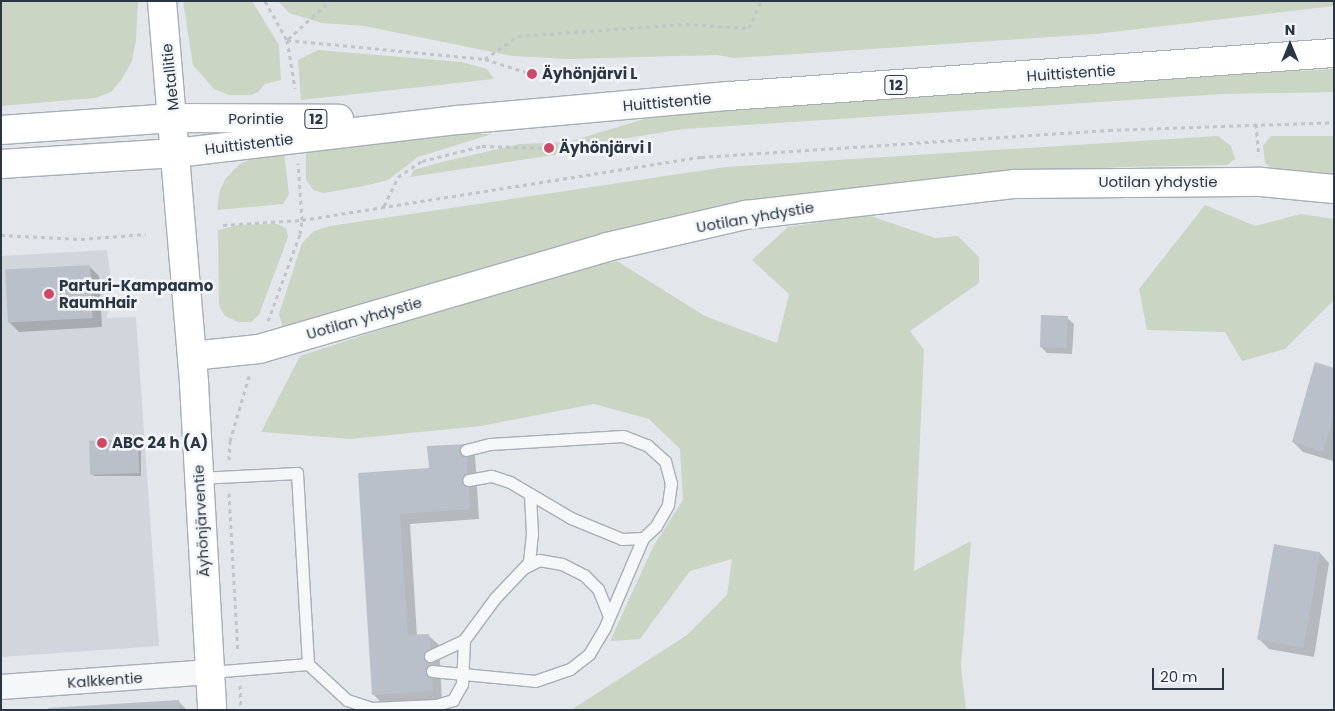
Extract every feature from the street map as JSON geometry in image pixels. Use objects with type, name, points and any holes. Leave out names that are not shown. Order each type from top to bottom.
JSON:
[{"type":"main road","name":"Metallitie","points":[[162,1],[176,153]]},
{"type":"main road","name":"Huittistentie","points":[[1,164],[176,153],[458,120],[729,96],[1334,53]]},
{"type":"main road","name":"Porintie","points":[[174,118],[458,120]]},
{"type":"main road","name":"12","points":[[1,130],[174,118]]},
{"type":"main road","name":"Äyhönjärventie","points":[[176,153],[192,356],[212,710]]},
{"type":"main road","name":"Uotilan yhdystie","points":[[192,356],[259,349],[607,247],[746,215],[1016,184],[1261,182],[1334,189]]},
{"type":"street","name":"Kalkkentie","points":[[1,687],[210,672]]},
{"type":"lane","points":[[432,671],[463,672],[535,681],[570,669],[589,654],[609,616],[642,538],[656,526],[668,505],[671,483],[665,461],[647,445],[623,436],[490,444],[466,450]]},
{"type":"lane","points":[[199,478],[297,473],[308,664],[347,700],[372,708],[436,705],[453,700],[462,684],[464,640]]},
{"type":"lane","points":[[468,480],[491,476],[530,494],[599,532],[622,539],[642,538]]},
{"type":"lane","points":[[430,656],[464,640],[495,598],[529,562],[532,534],[530,494]]},
{"type":"lane","points":[[522,568],[539,560],[562,564],[584,575],[598,589],[609,616]]},
{"type":"lane","points":[[210,672],[308,664]]},
{"type":"path","points":[[265,1],[287,40],[295,88]]},
{"type":"path","points":[[287,40],[330,1]]},
{"type":"path","points":[[485,59],[518,36],[686,24],[749,28],[761,1]]},
{"type":"path","points":[[287,40],[485,59],[532,74]]},
{"type":"path","points":[[223,225],[302,220],[701,157],[1109,130],[1334,122]]},
{"type":"path","points":[[384,207],[398,177],[422,161],[482,146],[549,148]]},
{"type":"path","points":[[241,710],[228,477],[230,441],[302,220],[297,155]]},
{"type":"path","points":[[1,236],[81,239],[146,234]]},
{"type":"shaded area","points":[[107,250],[111,279],[107,318],[136,317],[159,646],[1,657],[1,256]]},
{"type":"green space","points":[[1,1],[138,1],[136,41],[132,61],[122,79],[111,92],[95,98],[1,106]]},
{"type":"green space","points":[[183,1],[252,1],[279,45],[281,80],[265,84],[258,92],[251,95],[229,95],[214,89],[193,65]]},
{"type":"green space","points":[[278,1],[1334,1],[1334,6],[1096,34],[734,58],[717,55],[567,59],[513,56],[364,26],[322,23],[289,13]]},
{"type":"green space","points":[[318,50],[461,62],[487,69],[494,79],[301,100],[298,60]]},
{"type":"green space","points":[[1334,69],[1334,92],[1222,94],[684,129],[614,140],[554,155],[410,177],[414,170],[438,163],[520,144],[568,142],[668,112],[971,87]]},
{"type":"green space","points":[[435,134],[492,134],[418,157],[388,180],[364,186],[323,193],[313,190],[306,180],[306,149]]},
{"type":"green space","points":[[1218,136],[1231,146],[1235,159],[1227,165],[1122,167],[952,176],[753,200],[614,230],[283,328],[279,314],[302,243],[314,231],[330,226],[726,167]]},
{"type":"green space","points":[[1271,136],[1334,136],[1334,178],[1275,171],[1265,163],[1263,146]]},
{"type":"green space","points":[[284,153],[289,194],[283,204],[217,210],[220,190],[226,178],[240,164],[255,157]]},
{"type":"green space","points":[[1205,205],[1255,226],[1301,214],[1334,219],[1334,300],[1285,349],[1242,361],[1225,332],[1147,330],[1139,289]]},
{"type":"green space","points":[[868,215],[935,238],[958,236],[979,257],[979,283],[910,331],[924,350],[914,571],[971,541],[961,666],[966,710],[571,710],[687,635],[727,595],[732,559],[690,571],[640,639],[610,641],[654,545],[683,500],[680,449],[649,419],[594,404],[481,426],[350,439],[261,432],[300,356],[514,286],[617,261],[705,316],[777,343],[789,294],[752,260],[788,227]]},
{"type":"green space","points":[[277,224],[286,228],[288,237],[259,315],[251,322],[238,322],[225,316],[219,306],[218,230],[238,225]]},
{"type":"building","name":"Parturi-Kampaamo RaumHair","points":[[90,265],[93,318],[8,322],[5,269]]},
{"type":"building","points":[[1041,315],[1068,316],[1067,348],[1040,347]]},
{"type":"building","points":[[1315,362],[1334,368],[1334,416],[1323,452],[1292,442]]},
{"type":"building","points":[[138,439],[139,473],[90,475],[89,441]]},
{"type":"building","points":[[466,444],[470,509],[400,514],[408,635],[429,634],[433,691],[372,695],[358,473],[429,468],[427,446]]},
{"type":"building","points":[[1274,544],[1320,552],[1303,648],[1257,640]]},
{"type":"building","points":[[179,700],[179,710],[48,710],[48,708]]},
{"type":"place","name":"Äyhönjärvi L","points":[[532,74]]},
{"type":"place","name":"Äyhönjärvi I","points":[[549,148]]},
{"type":"place","name":"Parturi-Kampaamo RaumHair","points":[[49,294]]},
{"type":"place","name":"ABC 24 h (A)","points":[[102,443]]}]
